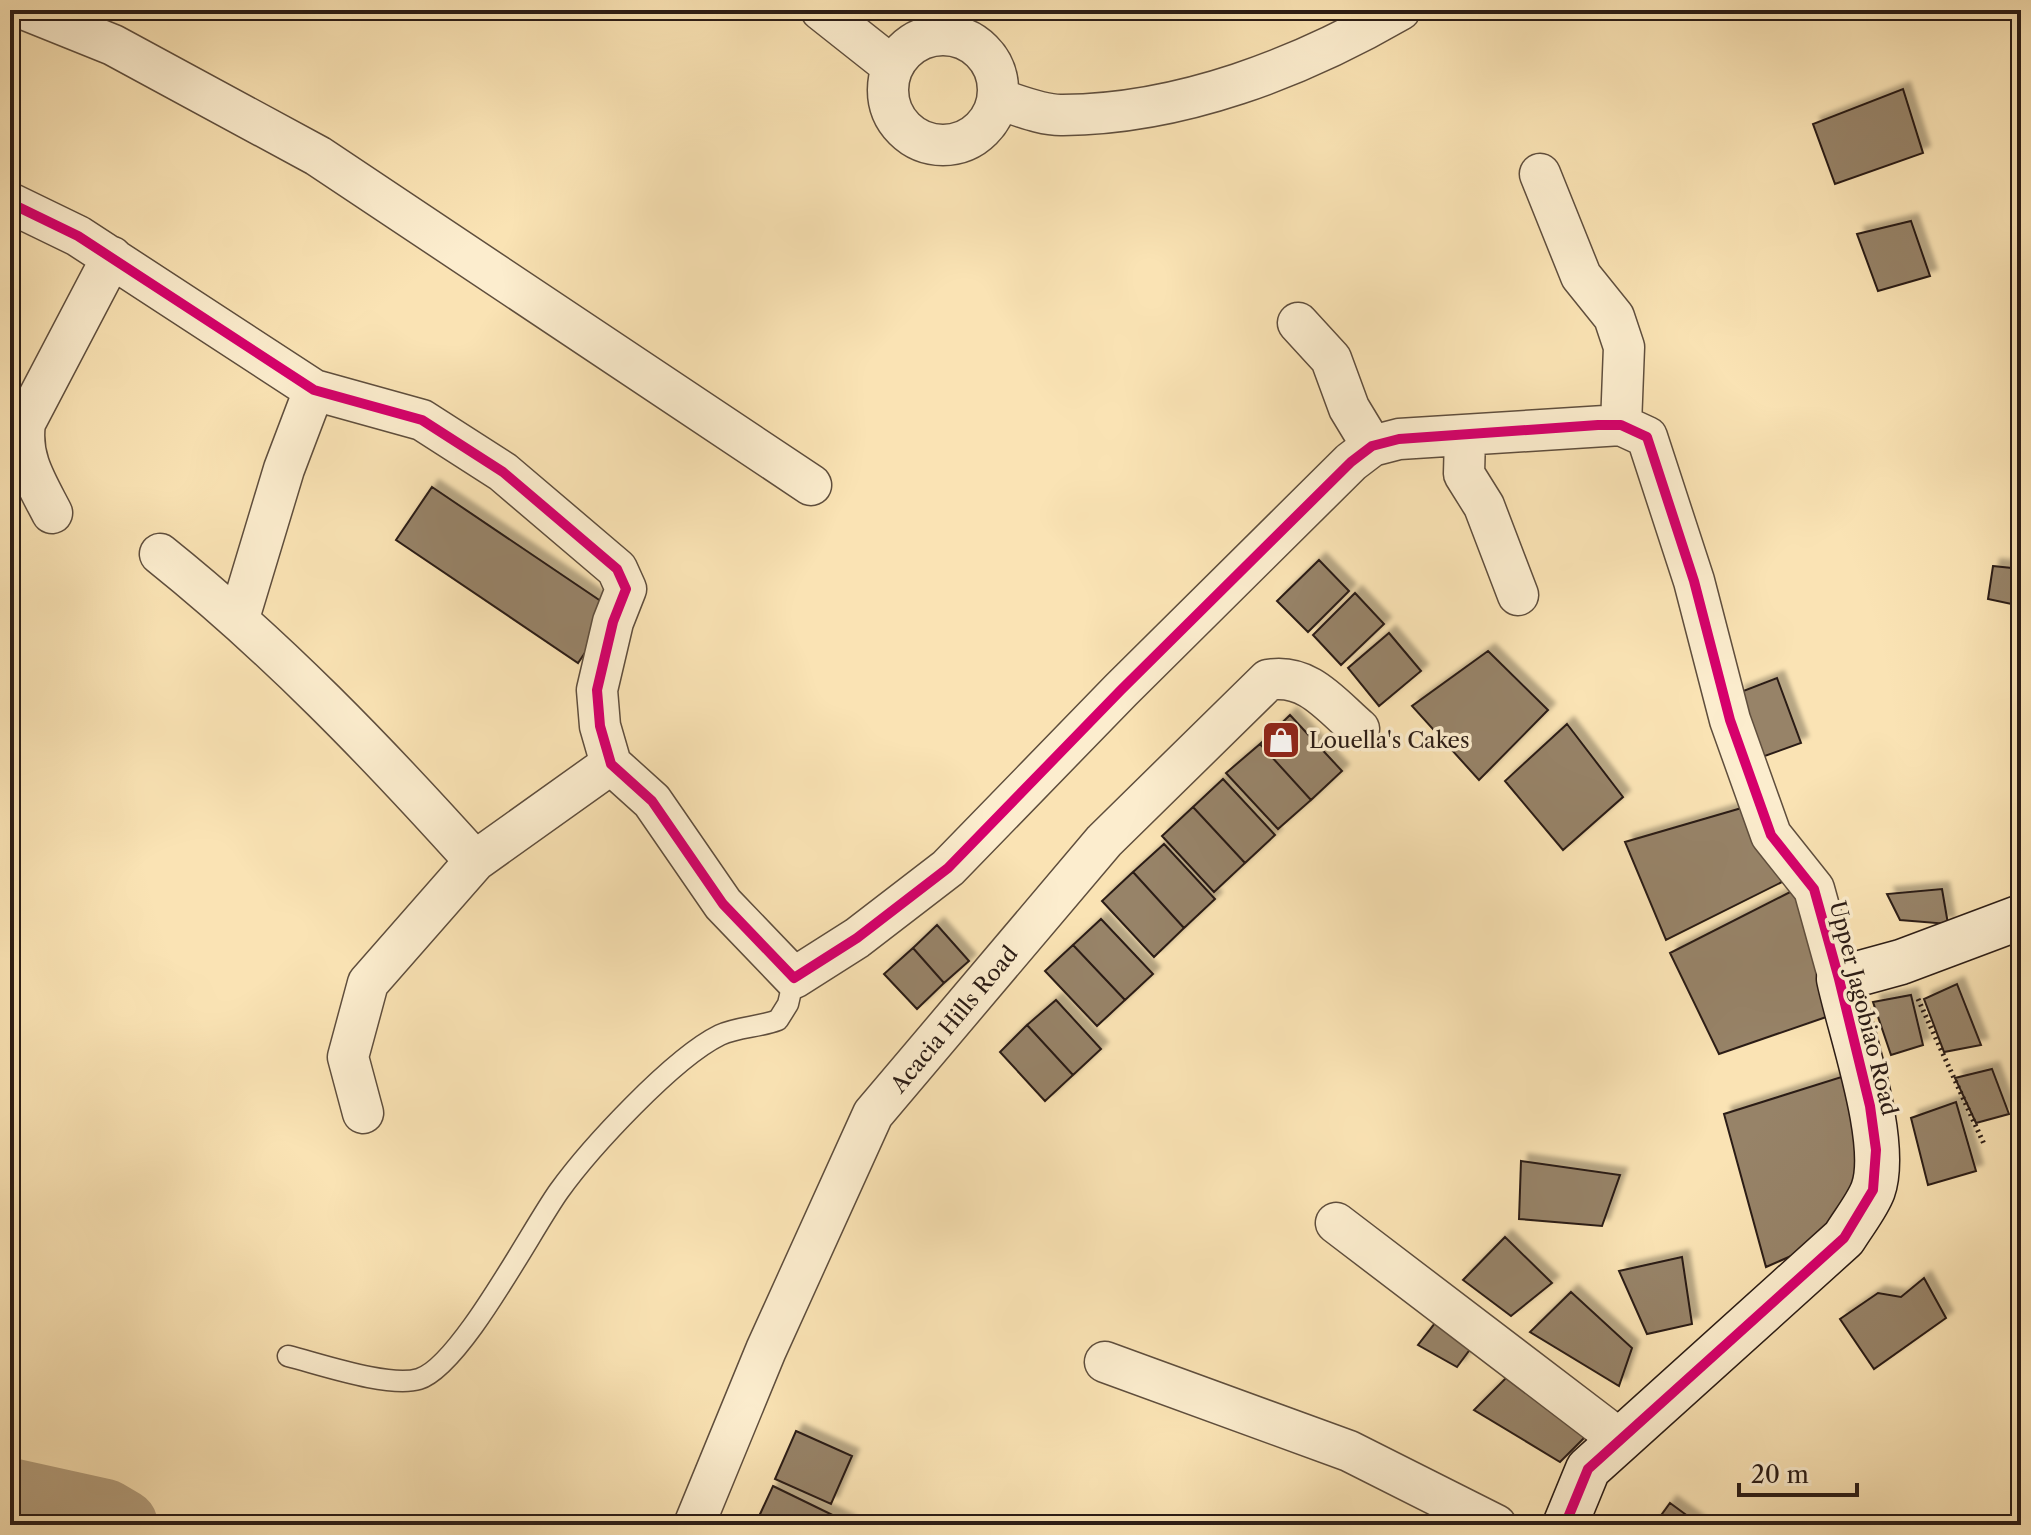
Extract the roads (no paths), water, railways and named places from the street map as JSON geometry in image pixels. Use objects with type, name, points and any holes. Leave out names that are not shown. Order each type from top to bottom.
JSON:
[{"type":"street","points":[[26,10],[113,45],[318,156],[811,485]]},
{"type":"street","points":[[821,10],[893,67]]},
{"type":"street","points":[[998,99],[1060,116],[1194,98],[1353,37],[1400,10]]},
{"type":"street","points":[[951,22],[992,62],[999,87],[994,113],[975,135],[948,145],[920,140],[898,122],[888,95],[893,67],[907,48],[951,22]]},
{"type":"street","points":[[10,203],[78,236],[314,390],[422,420],[503,472],[617,569],[626,589],[613,622],[597,690],[600,726],[611,764],[652,801],[723,904],[794,978],[857,938],[948,868],[1121,690],[1351,462],[1372,446],[1399,439],[1621,425],[1624,347],[1614,317],[1581,276],[1540,174]]},
{"type":"street","points":[[52,513],[27,463],[22,446],[25,423],[112,257]]},
{"type":"street","points":[[1298,323],[1331,359],[1349,408],[1372,446]]},
{"type":"street","points":[[239,618],[284,469],[314,390]]},
{"type":"street","name":"Upper Jagobiao Road","points":[[1565,1525],[1588,1469],[1618,1438],[1844,1238],[1873,1190],[1876,1150],[1870,1106],[1814,889],[1771,835],[1735,734],[1694,581],[1647,437],[1621,425]]},
{"type":"street","points":[[1465,436],[1464,474],[1484,506],[1518,595]]},
{"type":"street","points":[[160,554],[239,618],[366,741],[475,861]]},
{"type":"street","name":"Acacia Hills Road","points":[[694,1525],[766,1350],[873,1114],[1104,841],[1268,680],[1285,677],[1301,680],[1359,729]]},
{"type":"street","points":[[363,1113],[348,1057],[368,983],[475,861],[611,764]]},
{"type":"street","points":[[1839,979],[1901,962],[2021,917]]},
{"type":"street","points":[[1336,1223],[1618,1438]]},
{"type":"street","points":[[1105,1362],[1349,1451],[1496,1525]]},
{"type":"lane","points":[[288,1356],[391,1380],[416,1380],[427,1376],[469,1333],[559,1190],[621,1118],[721,1034],[778,1020],[788,1004],[794,978]]},
{"type":"waterway","points":[[10,1494],[105,1515],[122,1525]]},
{"type":"place","name":"Louella's Cakes","points":[[1281,740]]}]
